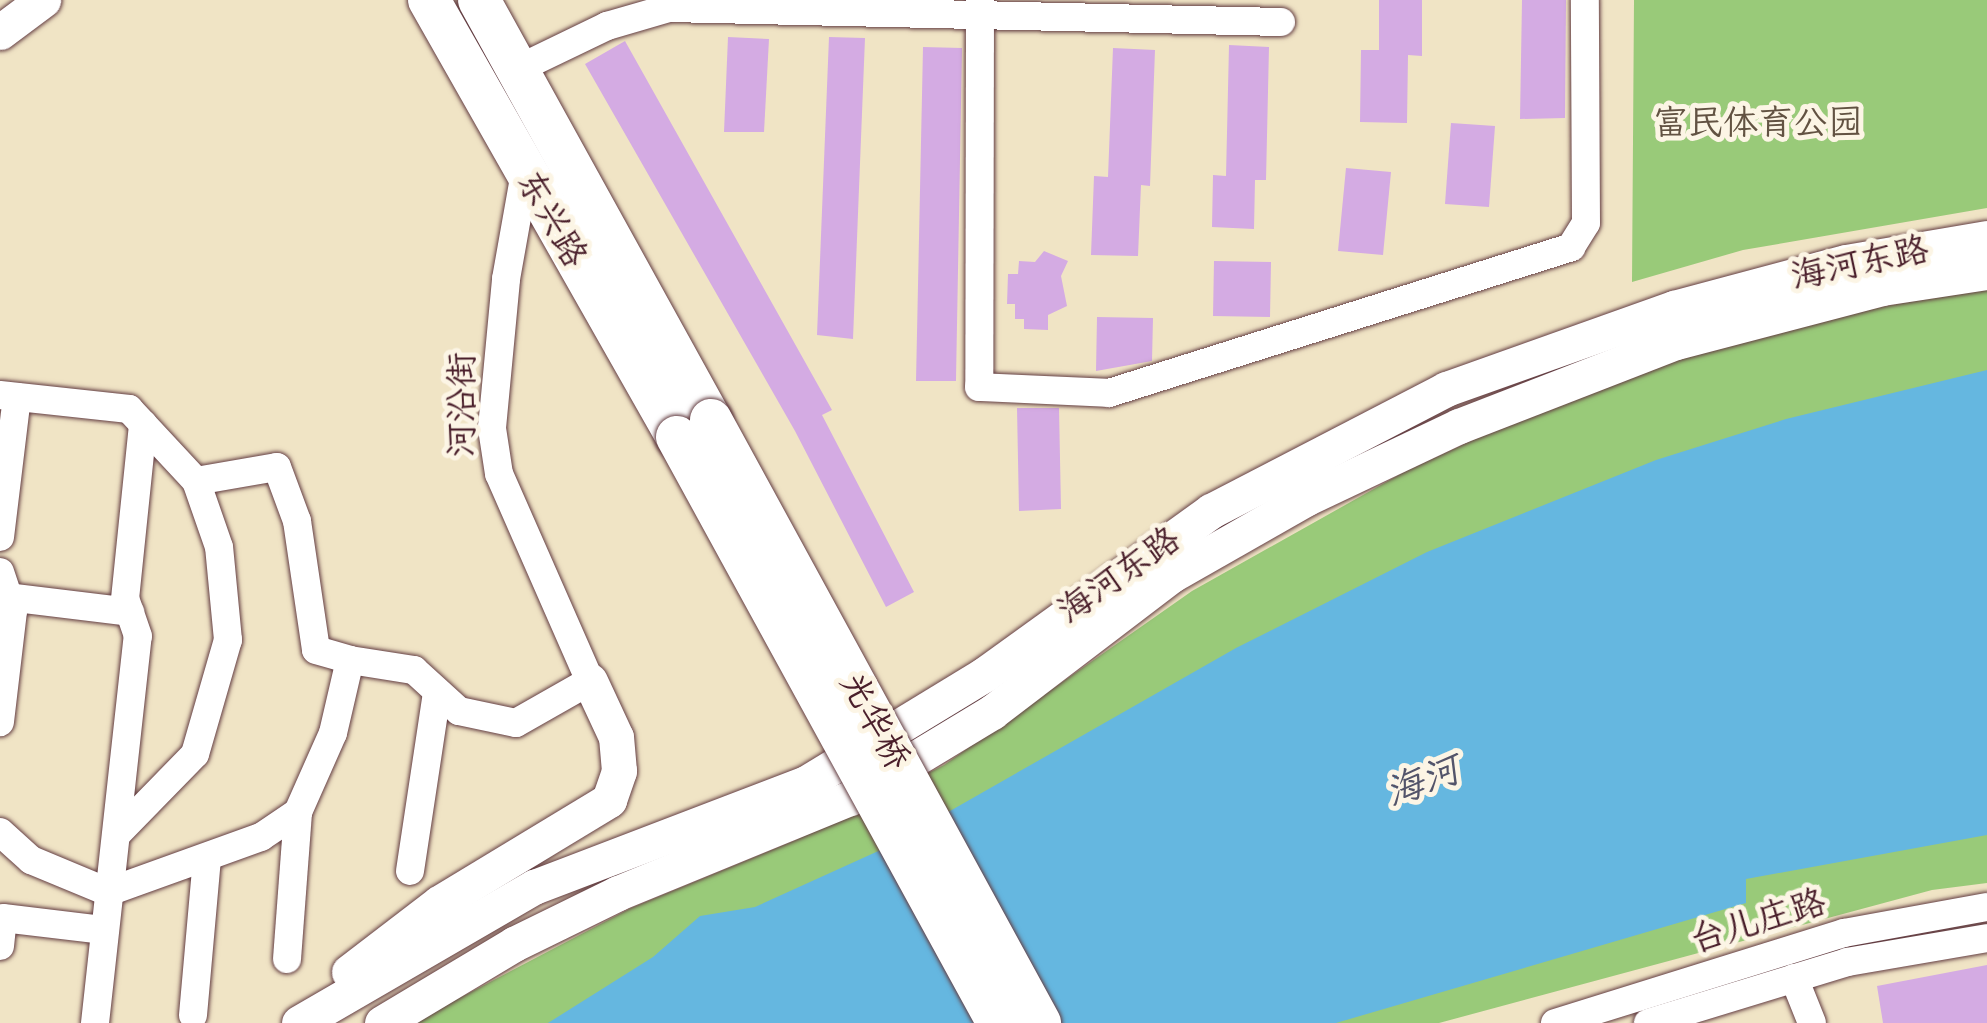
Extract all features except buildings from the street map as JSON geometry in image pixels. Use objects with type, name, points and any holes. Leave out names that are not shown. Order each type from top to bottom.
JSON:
[{"type":"highway","name":"东兴路","points":[[429,0],[525,172],[694,428]]},
{"type":"highway","name":"东兴路","points":[[479,0],[520,68],[694,428]]},
{"type":"highway","name":"光华桥","points":[[694,428],[998,1023]]},
{"type":"highway","name":"光华桥","points":[[694,428],[1040,1023]]},
{"type":"main road","points":[[0,32],[43,0]]},
{"type":"main road","name":"海河东路","points":[[301,1021],[534,887],[806,783],[985,674],[1211,511],[1446,389],[1674,308],[1846,262],[1987,238]]},
{"type":"main road","name":"海河东路","points":[[382,1023],[514,944],[618,894],[850,798],[992,712],[1172,575],[1305,499],[1459,426],[1676,342],[1882,288],[1987,272]]},
{"type":"main road","points":[[301,1021],[393,936],[609,800],[619,771],[616,737],[590,681]]},
{"type":"street","points":[[980,8],[978,388],[1110,393],[1571,247],[1586,223],[1585,0]]},
{"type":"street","points":[[520,68],[607,26],[669,8],[980,8],[1281,22]]},
{"type":"street","name":"河沿街","points":[[525,172],[504,296],[492,428],[500,474],[590,681]]},
{"type":"street","points":[[0,537],[9,396],[129,409],[196,481],[219,547],[228,640],[195,754],[118,833]]},
{"type":"street","points":[[95,1023],[138,636],[125,599],[142,424]]},
{"type":"street","points":[[196,481],[276,467],[297,521],[316,650],[414,670],[459,711],[516,723],[590,681]]},
{"type":"street","points":[[4,584],[130,612]]},
{"type":"street","points":[[0,722],[13,611],[4,584]]},
{"type":"street","points":[[286,959],[298,812],[333,733],[350,660]]},
{"type":"street","points":[[410,871],[438,692]]},
{"type":"street","points":[[0,832],[31,860],[108,892],[261,837],[298,812]]},
{"type":"street","points":[[192,1015],[207,859]]},
{"type":"street","name":"台儿庄路","points":[[1555,1023],[1844,933],[1987,907]]},
{"type":"street","points":[[0,946],[4,918],[104,930]]},
{"type":"street","name":"台儿庄路","points":[[1648,1023],[1883,954],[1987,938]]},
{"type":"street","points":[[1794,978],[1812,1023]]},
{"type":"green space","name":"富民体育公园","points":[[1634,0],[1987,0],[1987,208],[1743,250],[1632,282]]},
{"type":"green space","points":[[1987,287],[1987,883],[1932,890],[1439,1023],[412,1023],[631,908],[796,840],[944,765],[1192,591],[1404,472],[1616,374],[1798,323]]},
{"type":"water","name":"海河","points":[[1987,370],[1987,835],[1746,879],[1746,903],[1336,1023],[548,1023],[653,957],[700,916],[755,907],[885,848],[1236,648],[1427,552],[1656,460],[1786,419]]}]
